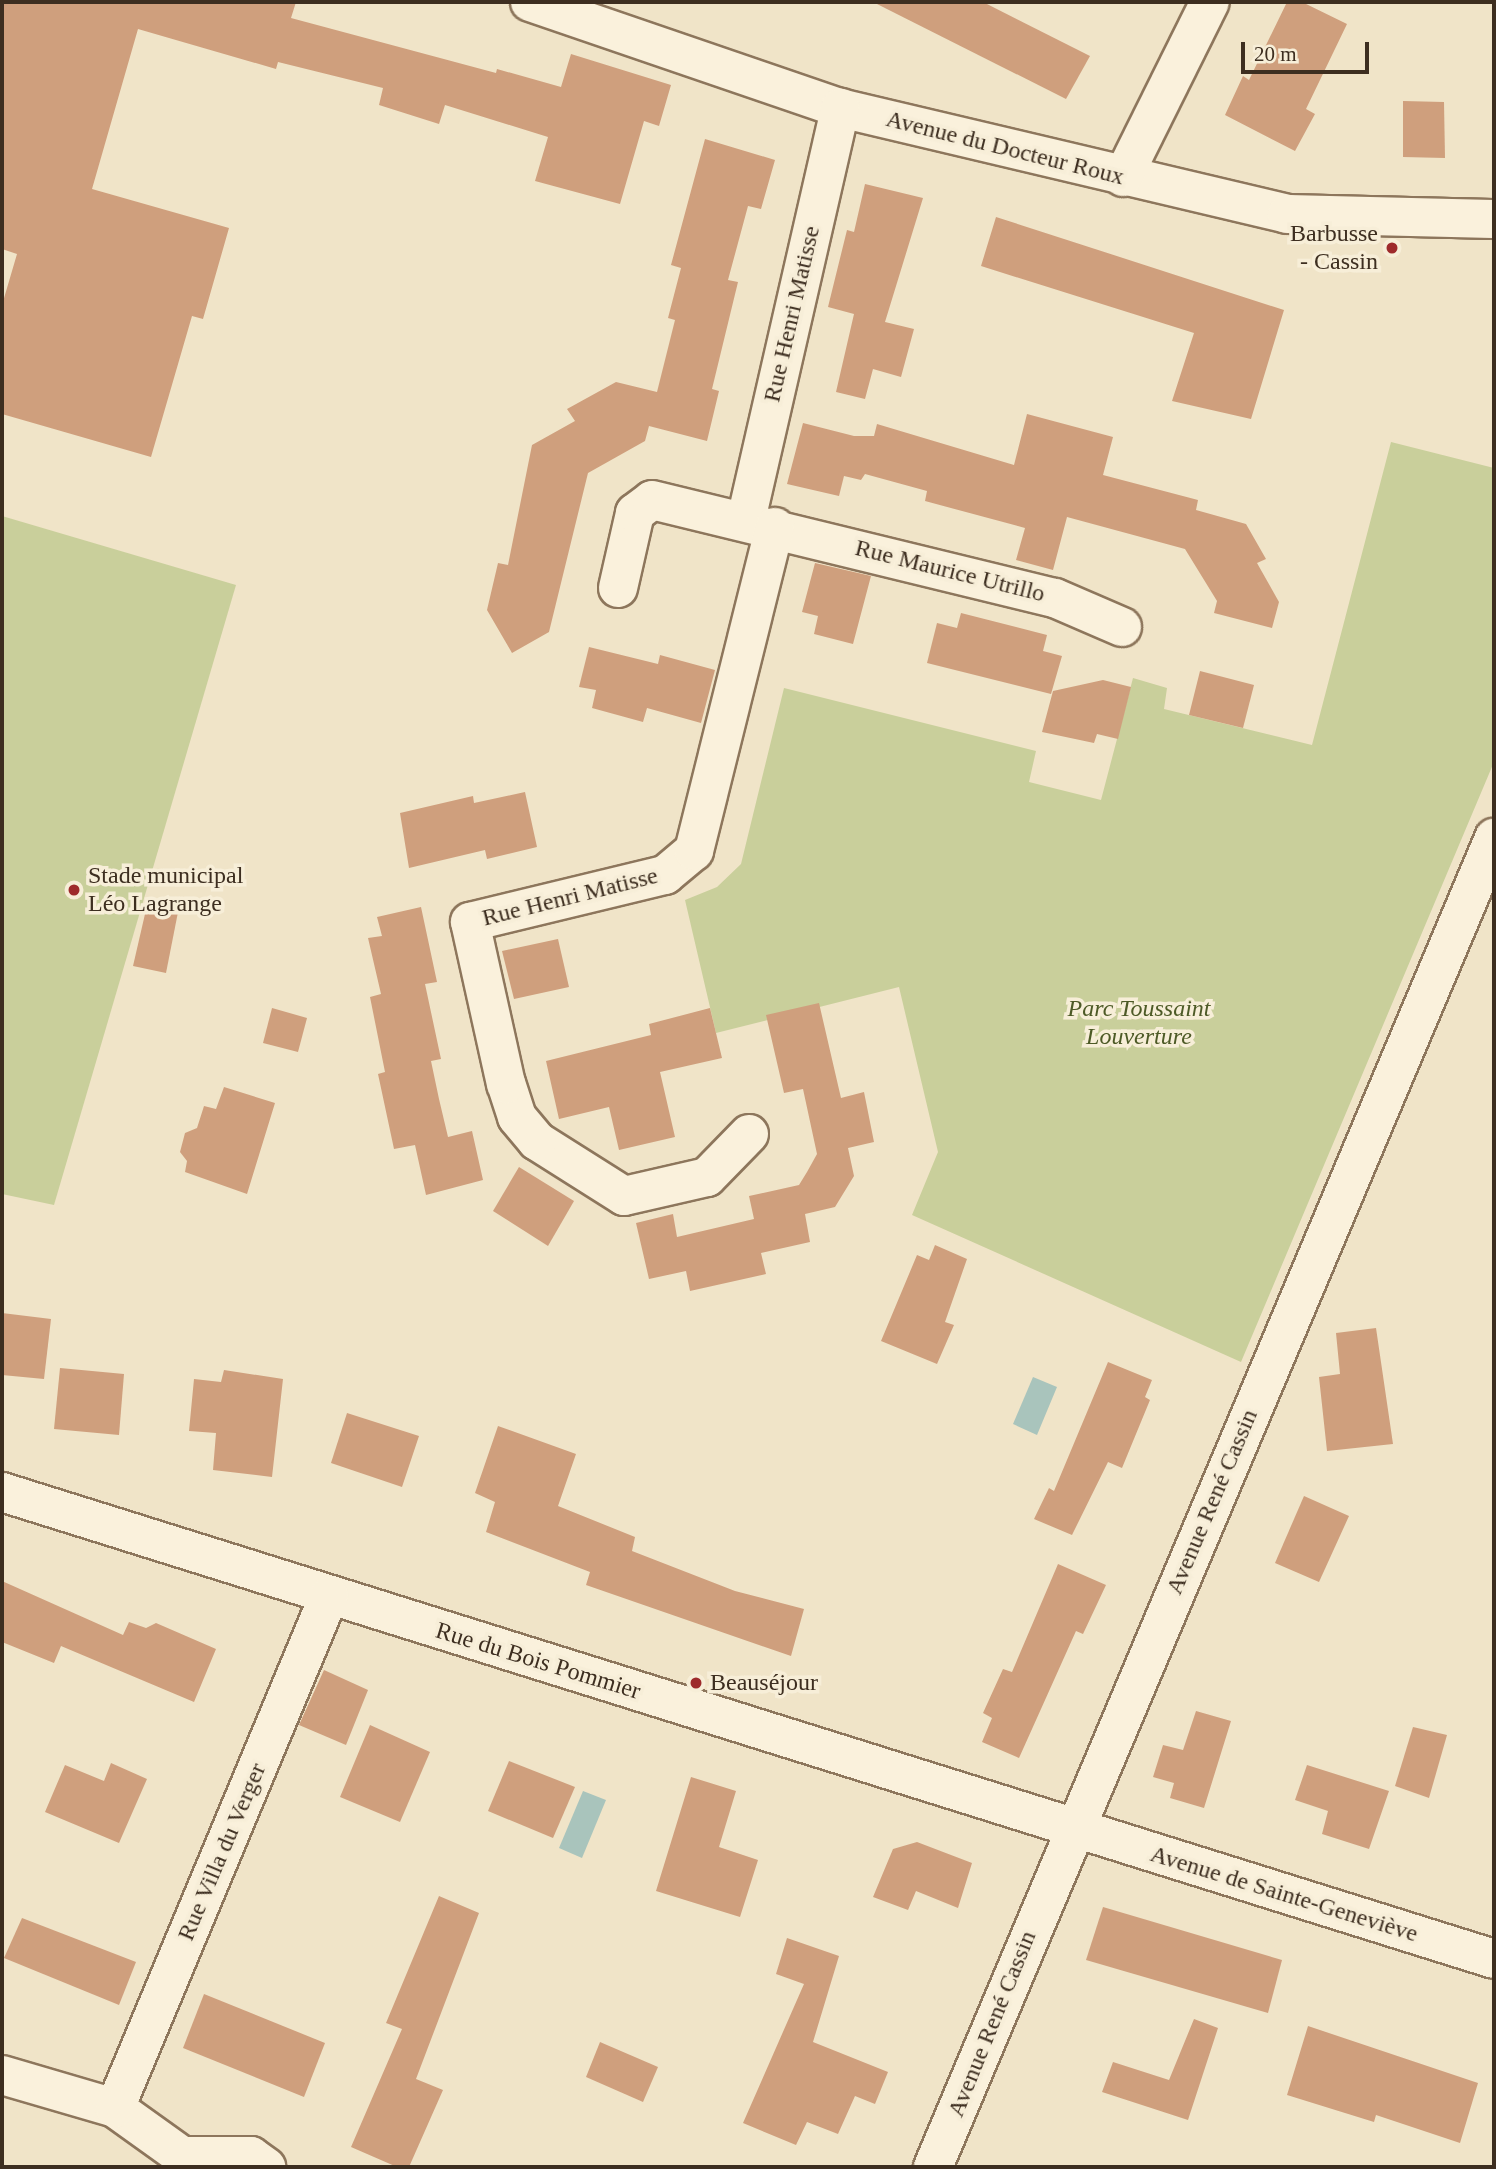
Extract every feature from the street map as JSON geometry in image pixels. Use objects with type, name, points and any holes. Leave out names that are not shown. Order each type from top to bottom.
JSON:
[{"type":"street","points":[[1122,177],[1210,2]]},
{"type":"street","name":"Avenue du Docteur Roux","points":[[548,5],[840,108],[1122,177],[1287,214],[1494,219]]},
{"type":"street","name":"Rue Henri Matisse","points":[[749,1134],[707,1177],[624,1196],[537,1141],[517,1117],[506,1084],[470,922],[666,875],[694,851],[761,523],[840,108]]},
{"type":"street","points":[[618,588],[635,513],[652,500],[761,523]]},
{"type":"street","name":"Rue Maurice Utrillo","points":[[761,523],[1055,597],[1122,627]]},
{"type":"street","name":"Avenue René Cassin","points":[[933,2167],[1494,838]]},
{"type":"street","name":"Rue du Bois Pommier","points":[[2,1492],[1074,1828]]},
{"type":"street","name":"Rue Villa du Verger","points":[[115,2108],[329,1595]]},
{"type":"street","name":"Avenue de Sainte-Geneviève","points":[[1074,1828],[1494,1959]]},
{"type":"street","points":[[2,2075],[115,2108],[181,2156],[251,2156],[266,2167]]},
{"type":"green space","name":"Parc Toussaint Louverture","points":[[1391,442],[1494,468],[1494,762],[1241,1362],[912,1215],[938,1152],[899,987],[716,1033],[685,900],[717,887],[741,864],[784,688],[1036,751],[1029,782],[1101,800],[1133,678],[1167,688],[1164,709],[1312,745]]},
{"type":"green space","name":"Stade municipal Léo Lagrange","points":[[2,516],[236,585],[54,1205],[2,1194]]},
{"type":"water","points":[[1033,1377],[1057,1387],[1037,1435],[1013,1424]]},
{"type":"water","points":[[583,1791],[606,1800],[582,1858],[559,1848]]},
{"type":"building","points":[[2,2],[296,2],[291,18],[496,73],[497,69],[561,87],[571,54],[671,85],[659,126],[644,121],[620,204],[535,181],[548,137],[445,105],[439,124],[379,105],[383,88],[278,62],[276,69],[138,29],[92,189],[229,228],[203,319],[192,316],[151,457],[2,414],[2,305],[17,254],[2,249]]},
{"type":"building","points":[[873,2],[983,2],[1090,56],[1066,99]]},
{"type":"building","points":[[1287,2],[1302,2],[1347,24],[1306,109],[1315,114],[1295,151],[1225,115],[1243,76],[1249,80]]},
{"type":"building","points":[[1403,101],[1444,102],[1445,158],[1403,157]]},
{"type":"building","points":[[705,139],[775,160],[761,209],[748,206],[728,280],[738,282],[712,389],[719,391],[707,441],[649,426],[645,441],[588,473],[549,632],[512,653],[487,610],[498,563],[508,565],[532,445],[575,421],[567,409],[616,382],[657,392],[675,320],[668,318],[681,268],[671,265]]},
{"type":"building","points":[[865,184],[923,198],[885,322],[914,329],[901,377],[873,369],[865,399],[836,392],[854,314],[828,307],[847,230],[854,232]]},
{"type":"building","points":[[996,217],[1284,310],[1251,419],[1172,401],[1194,333],[981,266]]},
{"type":"building","points":[[1027,414],[1113,437],[1103,475],[1198,500],[1196,510],[1246,524],[1266,559],[1257,563],[1279,602],[1272,628],[1214,613],[1217,601],[1185,549],[1067,517],[1053,570],[1016,560],[1025,528],[925,501],[927,491],[865,474],[861,480],[844,476],[839,496],[787,484],[803,423],[854,436],[874,436],[877,424],[1014,465]]},
{"type":"building","points":[[815,563],[871,576],[853,644],[814,634],[818,616],[802,612]]},
{"type":"building","points":[[961,613],[1047,635],[1043,651],[1062,656],[1051,694],[927,663],[937,623],[957,628]]},
{"type":"building","points":[[589,647],[658,664],[660,655],[715,670],[701,723],[647,708],[643,722],[592,708],[596,690],[579,687]]},
{"type":"building","points":[[1200,671],[1254,685],[1243,728],[1189,715]]},
{"type":"building","points":[[1103,680],[1131,687],[1118,739],[1097,734],[1094,743],[1042,732],[1053,691]]},
{"type":"building","points":[[525,792],[537,847],[487,859],[485,850],[409,868],[400,813],[473,796],[474,803]]},
{"type":"building","points":[[148,901],[179,907],[166,973],[133,966]]},
{"type":"building","points":[[421,907],[437,982],[425,984],[441,1059],[431,1061],[439,1099],[448,1137],[472,1131],[483,1180],[426,1195],[415,1145],[394,1149],[378,1074],[385,1072],[370,997],[381,994],[368,938],[382,936],[377,917]]},
{"type":"building","points":[[558,939],[569,987],[514,999],[502,951]]},
{"type":"building","points":[[819,1003],[841,1098],[864,1092],[874,1142],[848,1148],[854,1176],[835,1207],[805,1214],[810,1242],[761,1253],[766,1274],[690,1291],[686,1271],[649,1279],[636,1223],[673,1214],[677,1237],[754,1219],[749,1196],[799,1185],[817,1154],[803,1089],[784,1093],[766,1015]]},
{"type":"building","points":[[272,1008],[307,1018],[298,1052],[263,1043]]},
{"type":"building","points":[[710,1008],[722,1058],[660,1072],[675,1137],[619,1150],[609,1107],[559,1119],[546,1061],[651,1035],[649,1024]]},
{"type":"building","points":[[224,1087],[275,1103],[247,1194],[185,1172],[187,1161],[180,1152],[185,1133],[197,1128],[204,1106],[216,1109]]},
{"type":"building","points":[[519,1167],[574,1201],[548,1246],[493,1211]]},
{"type":"building","points":[[935,1245],[967,1259],[945,1322],[954,1325],[937,1364],[881,1341],[917,1255],[929,1260]]},
{"type":"building","points":[[2,1313],[51,1319],[44,1379],[2,1375]]},
{"type":"building","points":[[1376,1328],[1393,1444],[1327,1451],[1319,1377],[1340,1374],[1336,1333]]},
{"type":"building","points":[[1108,1362],[1152,1380],[1145,1397],[1150,1400],[1122,1468],[1108,1462],[1072,1535],[1034,1519],[1049,1488],[1054,1491]]},
{"type":"building","points":[[60,1368],[124,1374],[119,1435],[54,1429]]},
{"type":"building","points":[[224,1370],[283,1379],[272,1477],[213,1470],[216,1433],[189,1431],[194,1379],[221,1382]]},
{"type":"building","points":[[347,1413],[419,1436],[402,1487],[331,1463]]},
{"type":"building","points":[[498,1426],[576,1454],[558,1506],[635,1537],[632,1551],[735,1591],[804,1609],[791,1656],[586,1585],[590,1572],[486,1532],[495,1502],[475,1493]]},
{"type":"building","points":[[1304,1496],[1349,1516],[1319,1582],[1275,1563]]},
{"type":"building","points":[[1058,1564],[1106,1585],[1083,1634],[1076,1631],[1019,1758],[982,1742],[992,1718],[983,1713],[1003,1669],[1012,1672]]},
{"type":"building","points":[[2,1581],[123,1635],[129,1622],[146,1628],[156,1623],[216,1649],[194,1702],[61,1646],[54,1663],[2,1642]]},
{"type":"building","points":[[324,1670],[368,1690],[346,1745],[299,1725]]},
{"type":"building","points":[[1196,1711],[1231,1721],[1204,1808],[1170,1798],[1174,1783],[1153,1777],[1163,1745],[1183,1750]]},
{"type":"building","points":[[370,1725],[430,1752],[400,1822],[340,1797]]},
{"type":"building","points":[[1413,1727],[1447,1735],[1429,1798],[1395,1786]]},
{"type":"building","points":[[509,1761],[575,1787],[553,1838],[488,1811]]},
{"type":"building","points":[[111,1763],[147,1779],[119,1843],[45,1812],[65,1765],[104,1781]]},
{"type":"building","points":[[1307,1765],[1389,1791],[1369,1849],[1322,1834],[1328,1811],[1295,1800]]},
{"type":"building","points":[[691,1777],[736,1791],[719,1847],[758,1860],[740,1917],[656,1891]]},
{"type":"building","points":[[917,1842],[972,1863],[958,1908],[916,1891],[908,1910],[873,1897],[893,1849]]},
{"type":"building","points":[[439,1896],[479,1913],[416,2079],[443,2090],[409,2167],[397,2167],[351,2147],[402,2029],[386,2023]]},
{"type":"building","points":[[1103,1907],[1282,1960],[1268,2013],[1086,1960]]},
{"type":"building","points":[[22,1918],[136,1962],[119,2005],[4,1958]]},
{"type":"building","points":[[787,1938],[839,1956],[813,2042],[888,2072],[875,2104],[855,2096],[838,2134],[807,2122],[796,2145],[743,2123],[804,1984],[776,1974]]},
{"type":"building","points":[[204,1994],[325,2043],[304,2097],[183,2048]]},
{"type":"building","points":[[1194,2019],[1218,2028],[1188,2120],[1102,2092],[1113,2062],[1169,2080]]},
{"type":"building","points":[[1308,2026],[1478,2083],[1460,2143],[1376,2115],[1374,2122],[1287,2095]]},
{"type":"building","points":[[600,2042],[658,2067],[643,2102],[586,2077]]},
{"type":"place","name":"Barbusse - Cassin","points":[[1392,248]]},
{"type":"place","name":"Stade municipal Léo Lagrange","points":[[74,890]]},
{"type":"place","name":"Beauséjour","points":[[696,1683]]}]
